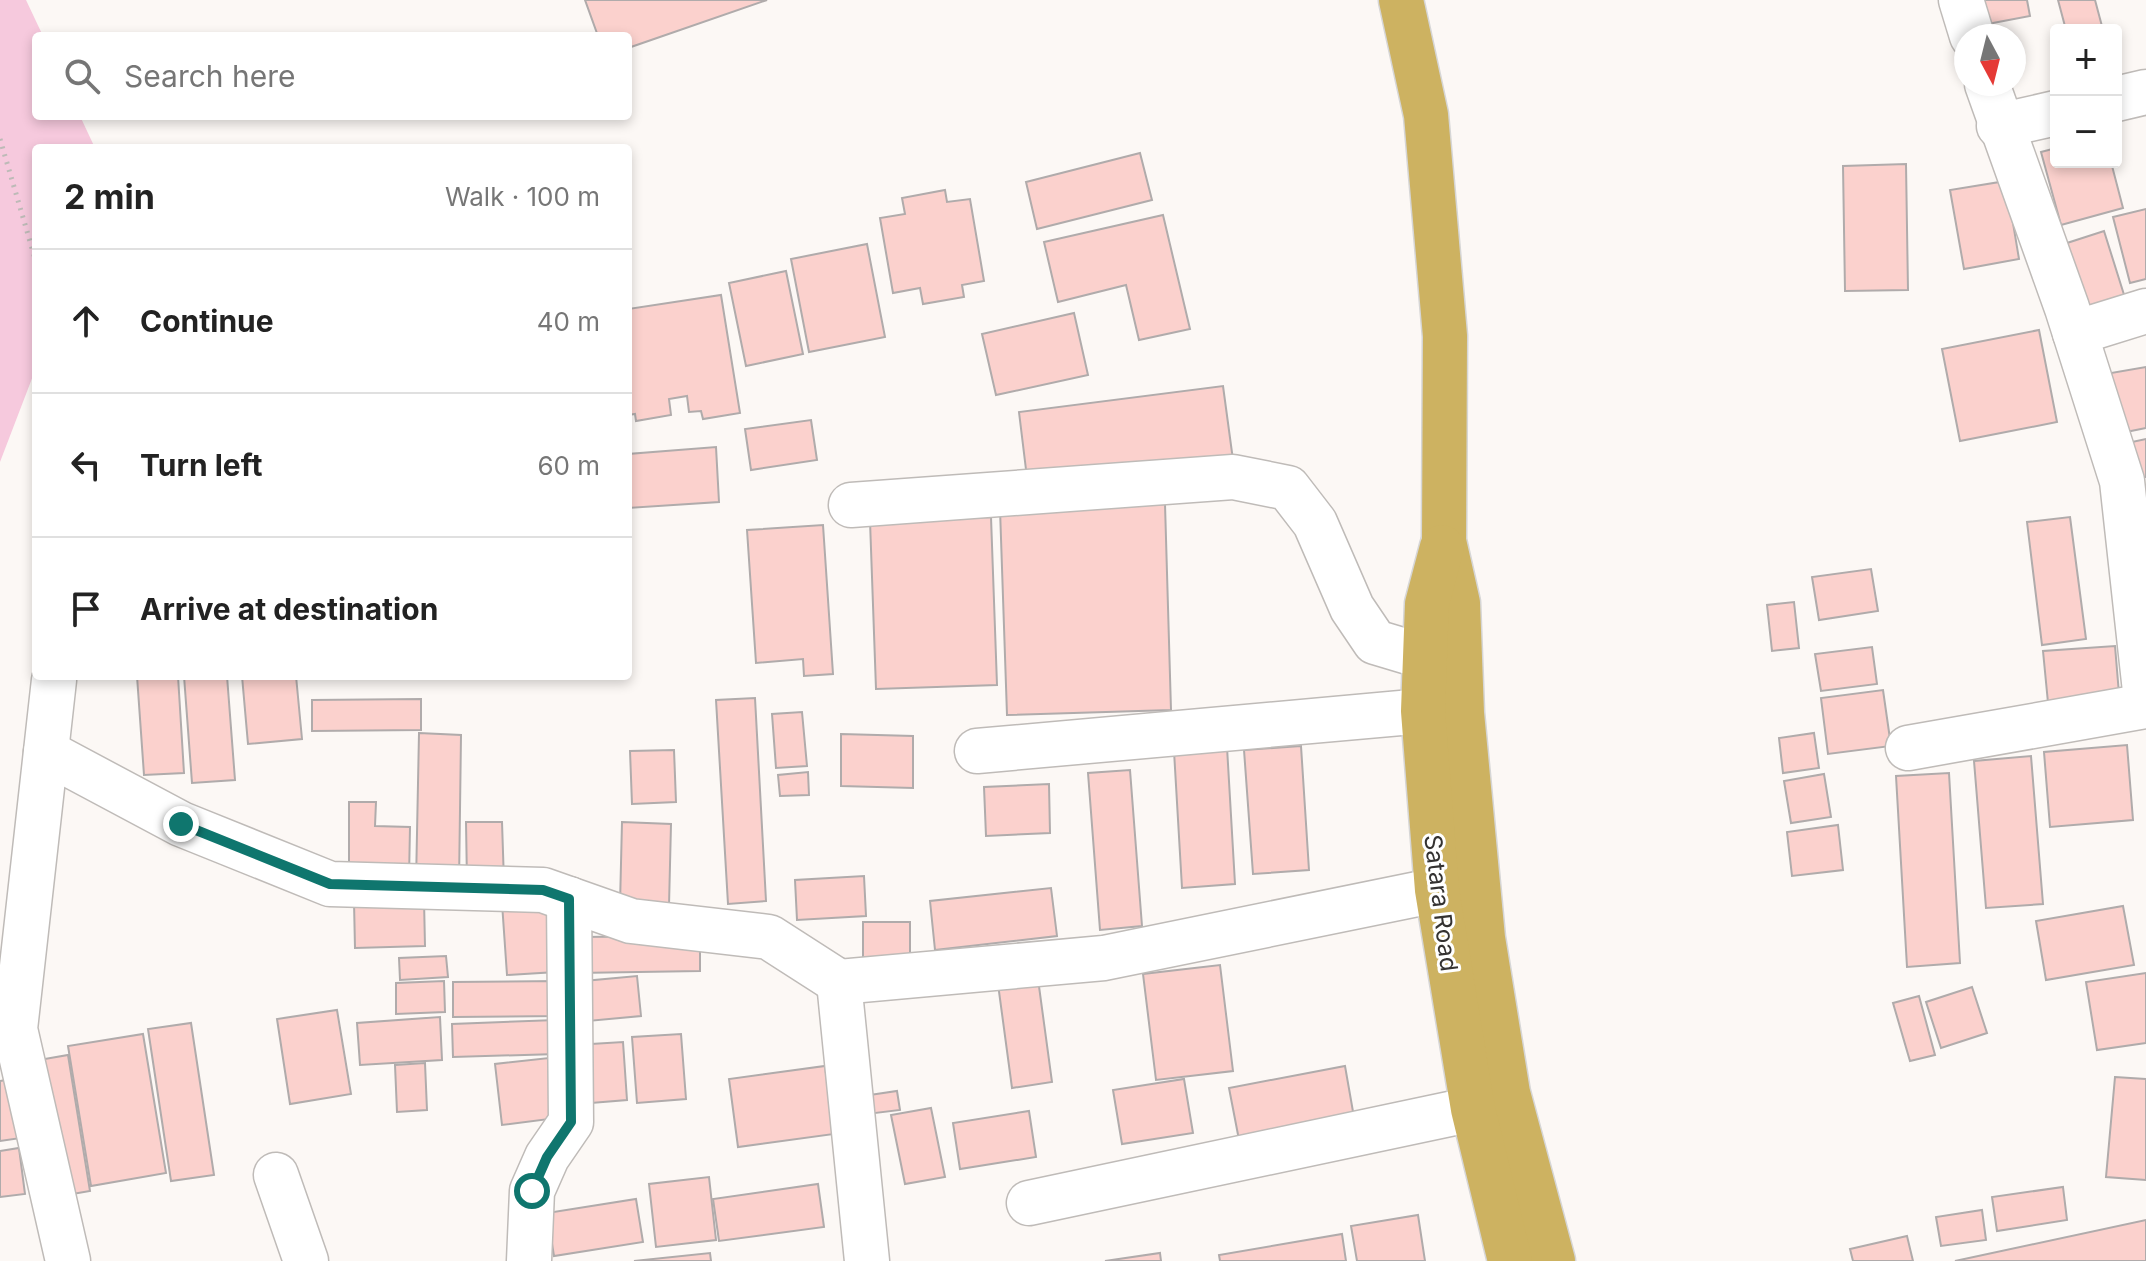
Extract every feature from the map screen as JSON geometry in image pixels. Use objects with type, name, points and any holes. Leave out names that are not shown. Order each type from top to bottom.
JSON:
[{"type":"highway","points":[[1401,0],[1426,115],[1443,321],[1444,541],[1458,603],[1462,713],[1483,938],[1508,1093],[1553,1261]]},
{"type":"highway","name":"Satara Road","points":[[1444,541],[1427,604],[1423,711],[1437,890],[1473,1109],[1510,1261]]},
{"type":"street","points":[[1961,0],[1968,24]]},
{"type":"street","points":[[2122,98],[2146,92]]},
{"type":"street","points":[[1908,748],[2146,703],[2122,481],[2075,333],[1990,96]]},
{"type":"street","points":[[1999,126],[2050,114]]},
{"type":"street","points":[[2075,333],[2146,311]]},
{"type":"street","points":[[851,505],[1233,477],[1288,488],[1315,523],[1352,608],[1375,642],[1425,657]]},
{"type":"street","points":[[54,680],[15,1029],[68,1261]]},
{"type":"street","points":[[977,751],[1423,711]]},
{"type":"street","points":[[46,752],[181,824],[330,884],[543,890],[631,921],[769,937],[839,982],[1104,958],[1437,890]]},
{"type":"street","points":[[0,871],[38,829]]},
{"type":"street","points":[[529,1261],[532,1191],[547,1157],[571,1122],[569,899]]},
{"type":"street","points":[[839,982],[867,1261]]},
{"type":"street","points":[[1029,1203],[1473,1109]]},
{"type":"street","points":[[276,1175],[306,1261]]},
{"type":"path","points":[[0,139],[32,248]]},
{"type":"shaded area","points":[[0,0],[26,0],[41,32],[32,32],[32,120],[82,120],[93,144],[32,144],[32,378],[0,462]]},
{"type":"building","points":[[585,0],[767,0],[632,47],[632,32],[597,32]]},
{"type":"building","points":[[1972,0],[2027,0],[2030,16],[1977,24]]},
{"type":"building","points":[[2058,0],[2095,0],[2101,24],[2064,24]]},
{"type":"building","points":[[2050,150],[2050,168],[2113,168],[2123,208],[2061,225],[2041,152]]},
{"type":"building","points":[[1140,153],[1152,200],[1037,229],[1026,182]]},
{"type":"building","points":[[1906,164],[1908,290],[1845,291],[1843,166]]},
{"type":"building","points":[[2006,181],[2019,259],[1964,269],[1950,190]]},
{"type":"building","points":[[945,190],[947,202],[970,199],[984,281],[962,285],[964,297],[923,304],[920,288],[893,293],[880,218],[905,214],[902,198]]},
{"type":"building","points":[[2146,209],[2146,279],[2130,283],[2113,217]]},
{"type":"building","points":[[1163,215],[1190,329],[1139,340],[1126,285],[1058,302],[1044,242]]},
{"type":"building","points":[[2104,231],[2126,301],[2086,314],[2064,244]]},
{"type":"building","points":[[867,244],[885,337],[809,352],[791,259]]},
{"type":"building","points":[[786,271],[803,354],[746,366],[729,283]]},
{"type":"building","points":[[721,295],[740,413],[703,419],[701,411],[689,412],[687,396],[669,399],[671,415],[636,421],[635,414],[632,414],[632,308]]},
{"type":"building","points":[[1074,313],[1088,375],[996,395],[982,334]]},
{"type":"building","points":[[2039,330],[2057,422],[1960,441],[1942,349]]},
{"type":"building","points":[[2146,367],[2146,428],[2121,433],[2111,373]]},
{"type":"building","points":[[1223,386],[1233,460],[1028,486],[1019,412]]},
{"type":"building","points":[[811,420],[817,460],[751,470],[745,429]]},
{"type":"building","points":[[2146,439],[2146,477],[2138,478],[2132,442]]},
{"type":"building","points":[[716,447],[719,502],[632,508],[632,454]]},
{"type":"building","points":[[1165,504],[1171,710],[1007,715],[1000,509]]},
{"type":"building","points":[[991,517],[997,685],[876,689],[870,521]]},
{"type":"building","points":[[2070,517],[2086,639],[2042,645],[2027,522]]},
{"type":"building","points":[[823,525],[833,674],[804,676],[803,659],[756,663],[747,530]]},
{"type":"building","points":[[1871,569],[1878,611],[1819,620],[1812,577]]},
{"type":"building","points":[[1794,602],[1799,648],[1772,651],[1767,605]]},
{"type":"building","points":[[2115,646],[2120,706],[2049,713],[2043,651]]},
{"type":"building","points":[[1872,647],[1877,684],[1821,691],[1815,654]]},
{"type":"building","points":[[137,680],[178,680],[184,773],[144,775]]},
{"type":"building","points":[[184,680],[227,680],[235,780],[192,783]]},
{"type":"building","points":[[242,680],[296,680],[302,739],[248,744]]},
{"type":"building","points":[[1883,690],[1891,746],[1828,754],[1821,698]]},
{"type":"building","points":[[755,698],[766,901],[728,904],[716,700]]},
{"type":"building","points":[[421,699],[421,730],[312,731],[312,700]]},
{"type":"building","points":[[802,712],[807,766],[776,768],[772,714]]},
{"type":"building","points":[[419,733],[461,735],[459,884],[416,884]]},
{"type":"building","points":[[1814,733],[1819,768],[1783,773],[1779,738]]},
{"type":"building","points":[[841,734],[913,736],[913,788],[841,786]]},
{"type":"building","points":[[2127,745],[2133,820],[2050,827],[2044,752]]},
{"type":"building","points":[[1301,746],[1309,870],[1253,874],[1244,750]]},
{"type":"building","points":[[1227,747],[1235,884],[1182,888],[1174,751]]},
{"type":"building","points":[[674,750],[676,802],[632,804],[630,751]]},
{"type":"building","points":[[2031,756],[2043,904],[1986,908],[1974,761]]},
{"type":"building","points":[[1130,770],[1142,926],[1100,930],[1088,773]]},
{"type":"building","points":[[808,772],[809,795],[780,796],[778,775]]},
{"type":"building","points":[[1949,773],[1960,963],[1907,967],[1896,776]]},
{"type":"building","points":[[1824,774],[1831,817],[1791,823],[1784,781]]},
{"type":"building","points":[[1049,784],[1050,833],[986,836],[984,787]]},
{"type":"building","points":[[349,802],[376,802],[375,826],[410,827],[409,879],[349,878]]},
{"type":"building","points":[[466,822],[502,822],[504,882],[467,883]]},
{"type":"building","points":[[622,822],[671,824],[669,906],[620,905]]},
{"type":"building","points":[[1838,825],[1843,870],[1792,876],[1787,832]]},
{"type":"building","points":[[864,876],[866,916],[797,920],[795,880]]},
{"type":"building","points":[[1051,888],[1057,936],[935,950],[930,901]]},
{"type":"building","points":[[424,900],[425,946],[355,948],[354,902]]},
{"type":"building","points":[[552,900],[556,972],[507,975],[502,903]]},
{"type":"building","points":[[2123,906],[2134,965],[2046,980],[2036,921]]},
{"type":"building","points":[[863,922],[910,922],[910,969],[863,969]]},
{"type":"building","points":[[700,936],[700,971],[577,973],[577,937]]},
{"type":"building","points":[[446,956],[448,977],[400,980],[399,958]]},
{"type":"building","points":[[1220,965],[1233,1071],[1156,1080],[1143,974]]},
{"type":"building","points":[[2146,973],[2146,1043],[2097,1050],[2086,982]]},
{"type":"building","points":[[637,976],[641,1016],[588,1021],[584,981]]},
{"type":"building","points":[[1038,979],[1052,1082],[1012,1088],[998,984]]},
{"type":"building","points":[[444,981],[445,1012],[396,1014],[396,983]]},
{"type":"building","points":[[560,981],[560,1016],[453,1017],[453,982]]},
{"type":"building","points":[[1972,987],[1987,1033],[1941,1048],[1926,1002]]},
{"type":"building","points":[[1919,996],[1935,1055],[1910,1061],[1893,1003]]},
{"type":"building","points":[[337,1010],[351,1094],[290,1104],[277,1019]]},
{"type":"building","points":[[440,1017],[442,1060],[360,1065],[357,1023]]},
{"type":"building","points":[[556,1020],[557,1054],[453,1057],[452,1024]]},
{"type":"building","points":[[191,1023],[214,1175],[171,1181],[148,1029]]},
{"type":"building","points":[[143,1034],[166,1173],[91,1186],[68,1046]]},
{"type":"building","points":[[681,1034],[686,1099],[637,1103],[632,1037]]},
{"type":"building","points":[[623,1042],[627,1100],[579,1104],[575,1045]]},
{"type":"building","points":[[68,1055],[90,1191],[55,1197],[33,1061]]},
{"type":"building","points":[[558,1057],[565,1117],[502,1125],[495,1064]]},
{"type":"building","points":[[425,1063],[427,1110],[397,1112],[395,1065]]},
{"type":"building","points":[[825,1066],[834,1134],[738,1147],[729,1079]]},
{"type":"building","points":[[1345,1066],[1355,1123],[1240,1145],[1229,1088]]},
{"type":"building","points":[[2115,1077],[2146,1079],[2146,1180],[2106,1177]]},
{"type":"building","points":[[12,1079],[21,1138],[0,1141],[0,1081]]},
{"type":"building","points":[[1184,1079],[1193,1133],[1122,1144],[1113,1090]]},
{"type":"building","points":[[897,1091],[900,1110],[859,1115],[856,1097]]},
{"type":"building","points":[[931,1108],[945,1177],[905,1184],[891,1115]]},
{"type":"building","points":[[1029,1111],[1036,1157],[960,1169],[953,1123]]},
{"type":"building","points":[[19,1148],[25,1194],[0,1197],[0,1151]]},
{"type":"building","points":[[709,1177],[716,1240],[656,1247],[649,1184]]},
{"type":"building","points":[[818,1184],[824,1227],[719,1241],[713,1199]]},
{"type":"building","points":[[2063,1187],[2067,1220],[1997,1231],[1992,1197]]},
{"type":"building","points":[[636,1199],[643,1242],[554,1256],[547,1213]]},
{"type":"building","points":[[1982,1210],[1986,1240],[1941,1246],[1936,1217]]},
{"type":"building","points":[[1418,1215],[1425,1261],[1357,1261],[1351,1226]]},
{"type":"building","points":[[2146,1220],[2146,1261],[1955,1261]]},
{"type":"building","points":[[1342,1234],[1346,1261],[1220,1261],[1219,1255]]},
{"type":"building","points":[[1907,1236],[1913,1261],[1853,1261],[1850,1249]]},
{"type":"building","points":[[710,1253],[711,1261],[634,1261]]},
{"type":"building","points":[[1160,1253],[1161,1261],[1105,1261]]},
{"type":"route","points":[[181,824],[330,884],[543,890],[569,899],[571,1122],[547,1157],[532,1191]]}]
